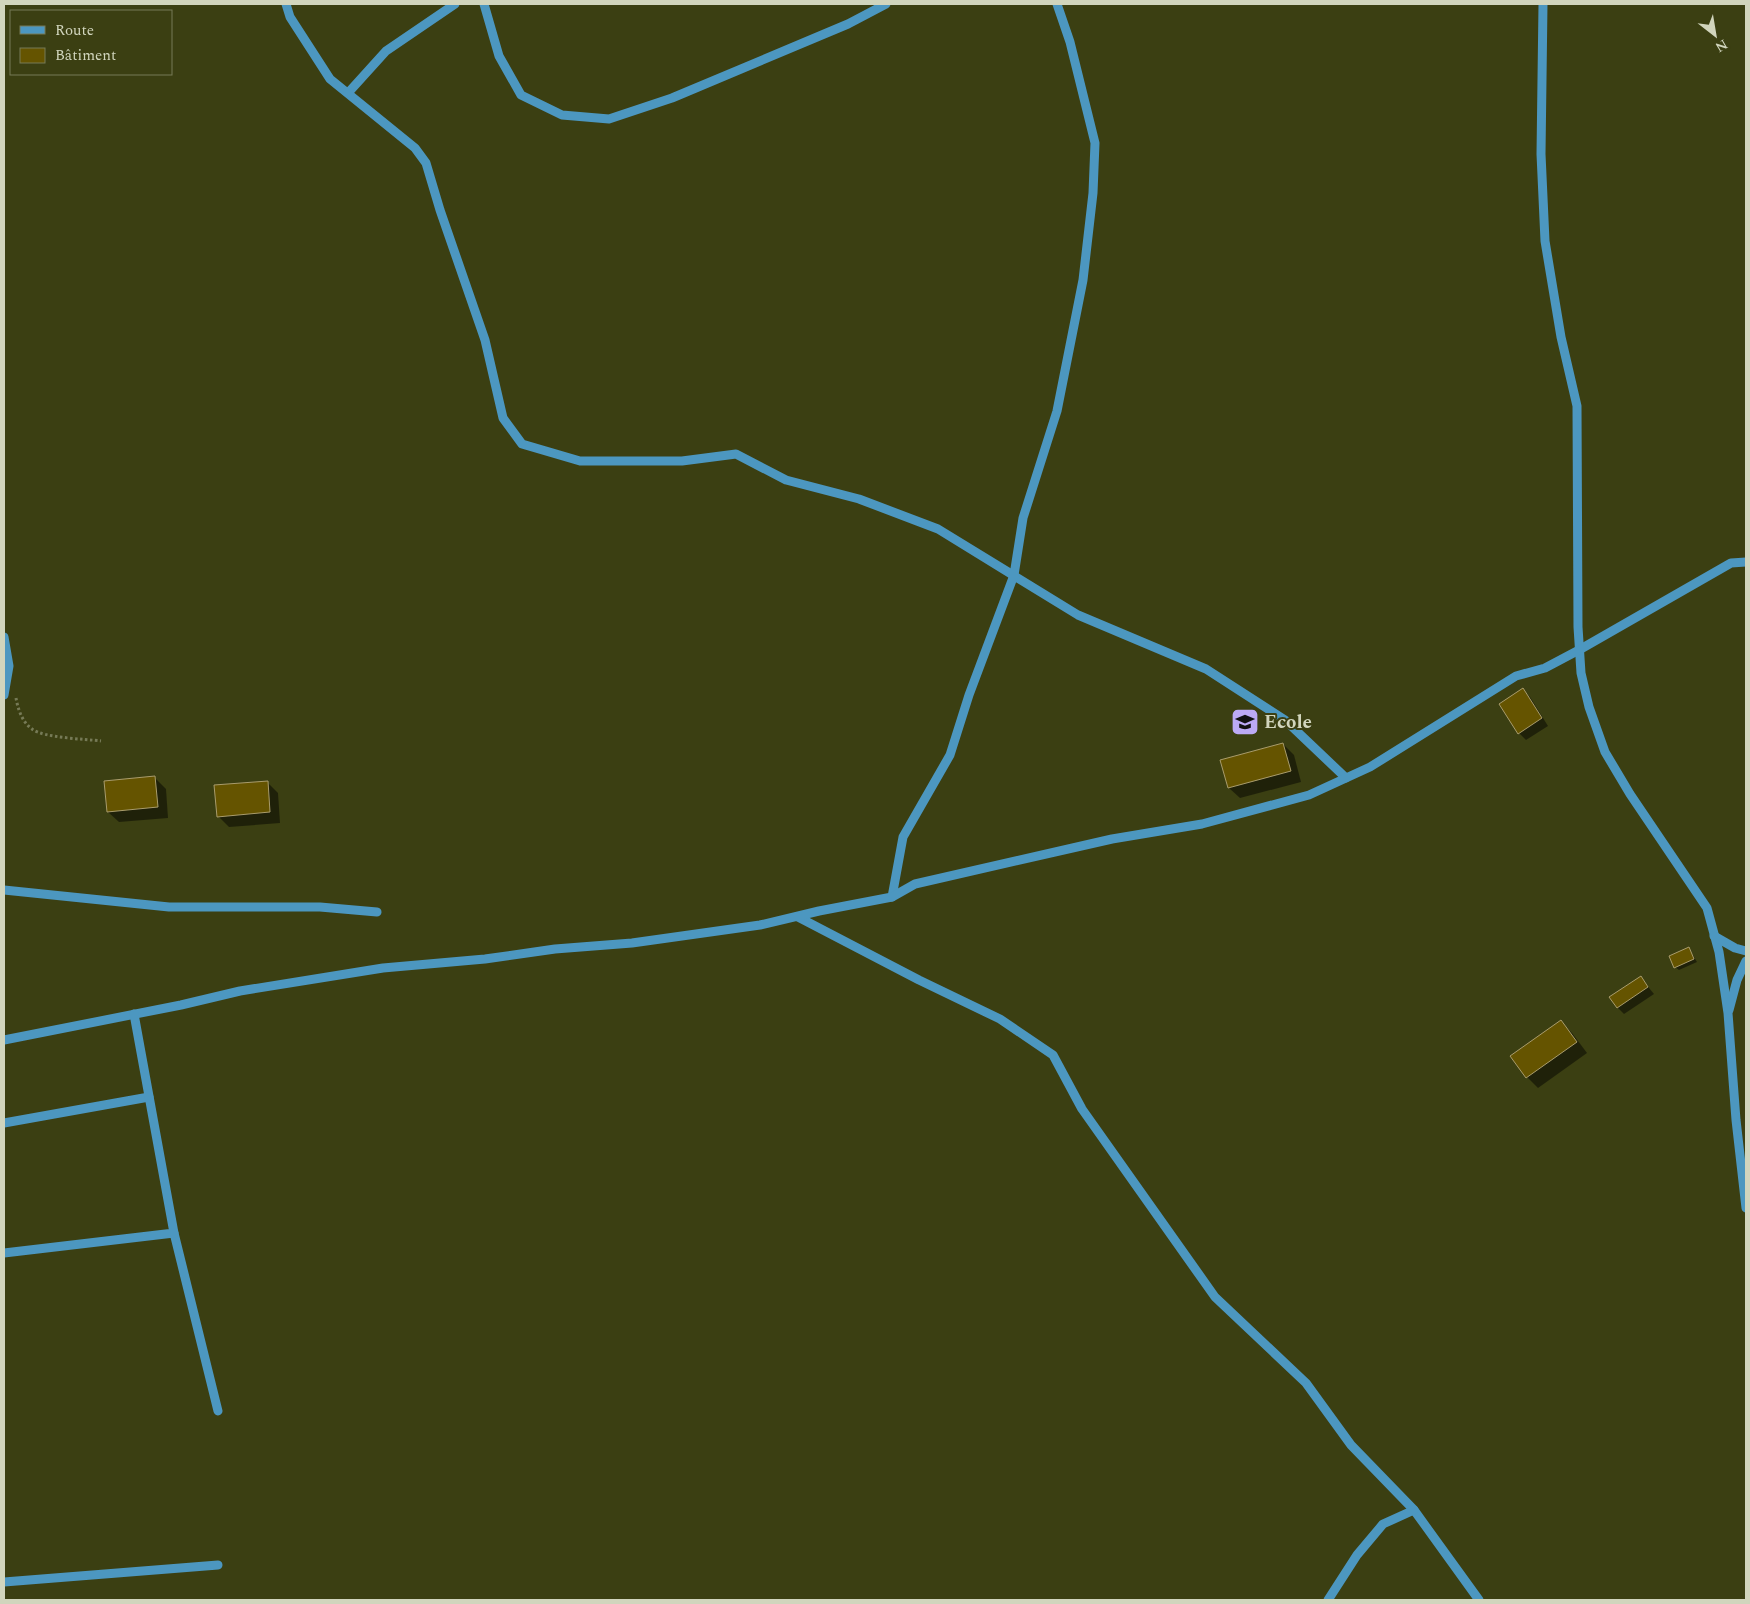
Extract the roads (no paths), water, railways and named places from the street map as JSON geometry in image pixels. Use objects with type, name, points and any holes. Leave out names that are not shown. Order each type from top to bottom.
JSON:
[{"type":"street","points":[[286,4],[290,17],[330,79],[415,148],[426,163],[440,210],[485,340],[502,418],[522,444],[580,462],[682,460],[736,454],[786,480],[859,499],[938,528],[1078,615],[1206,669],[1285,720],[1346,778]]},
{"type":"street","points":[[348,93],[386,50],[455,4]]},
{"type":"street","points":[[484,4],[499,56],[521,95],[562,115],[609,118],[672,98],[848,24],[886,4]]},
{"type":"street","points":[[892,897],[903,837],[950,755],[969,695],[1014,575],[1023,518],[1057,411],[1083,280],[1093,192],[1095,143],[1070,42],[1058,4]]},
{"type":"street","points":[[1543,4],[1541,154],[1546,241],[1560,337],[1577,406],[1579,650],[1581,673],[1589,707],[1605,752],[1630,794],[1707,908],[1719,952],[1728,1013],[1736,1120],[1746,1208]]},
{"type":"street","points":[[4,1040],[181,1005],[240,991],[383,968],[484,959],[555,949],[632,943],[760,925],[892,897],[915,884],[1112,839],[1202,824],[1309,795],[1370,767],[1516,676],[1546,668],[1731,563],[1746,562]]},
{"type":"street","points":[[4,637],[9,666],[4,695]]},
{"type":"street","points":[[4,890],[169,907],[320,908],[377,912]]},
{"type":"street","points":[[798,917],[1000,1020],[1053,1055],[1082,1109],[1216,1297],[1306,1383],[1352,1445],[1414,1510],[1479,1600]]},
{"type":"street","points":[[1714,936],[1735,948],[1746,951]]},
{"type":"street","points":[[1728,1013],[1737,980],[1746,961]]},
{"type":"street","points":[[134,1014],[174,1233],[218,1411]]},
{"type":"street","points":[[4,1122],[149,1097]]},
{"type":"street","points":[[4,1253],[174,1233]]},
{"type":"street","points":[[1328,1600],[1357,1555],[1383,1524],[1414,1510]]},
{"type":"street","points":[[4,1582],[218,1565]]},
{"type":"place","name":"Ecole","points":[[1245,722]]}]
